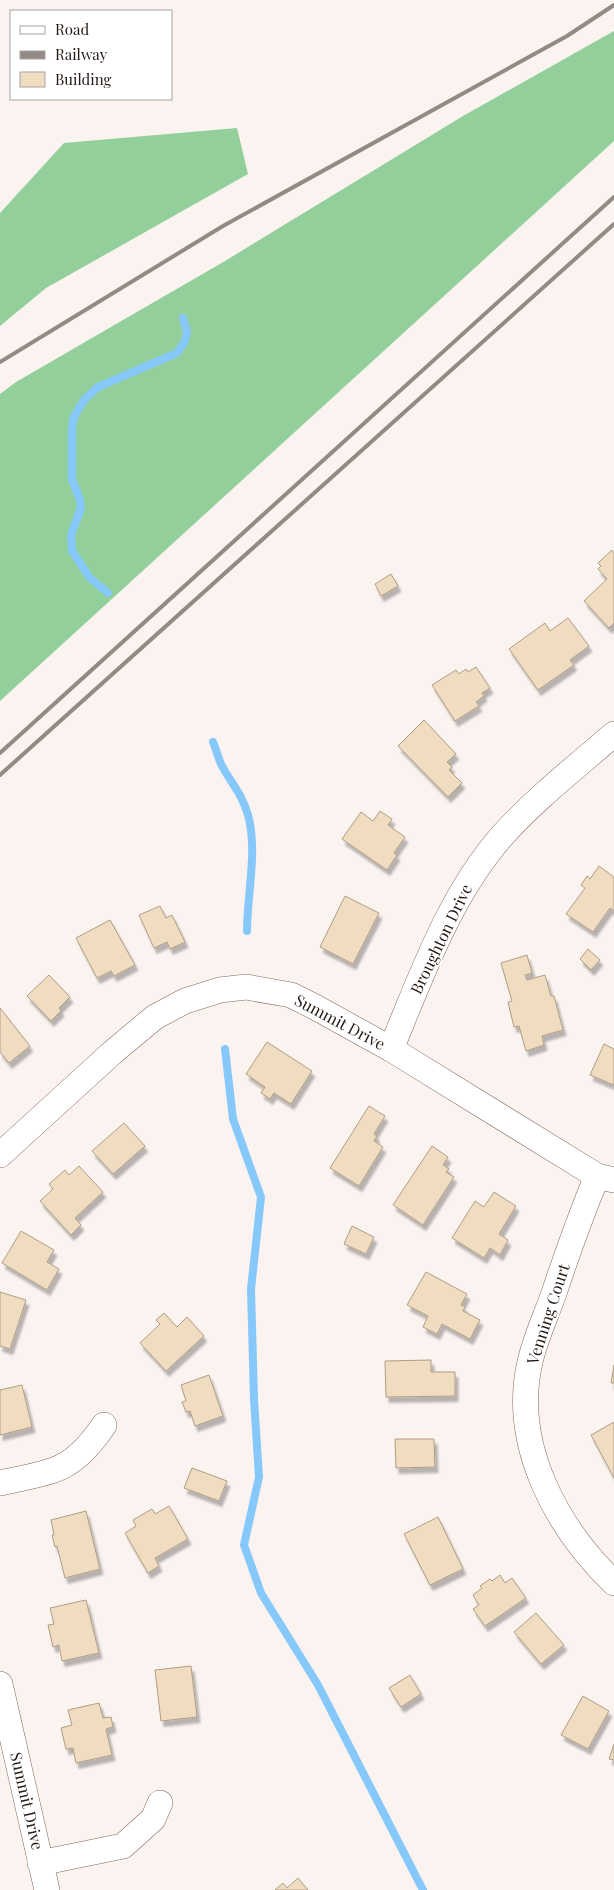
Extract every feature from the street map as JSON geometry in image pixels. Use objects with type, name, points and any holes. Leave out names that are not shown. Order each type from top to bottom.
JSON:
[{"type":"street","name":"Broughton Drive","points":[[391,1049],[451,912],[474,872],[501,837],[544,794],[614,734]]},
{"type":"street","name":"Summit Drive","points":[[0,1155],[113,1052],[155,1017],[185,1001],[220,990],[246,987],[291,995],[315,1007],[391,1049],[605,1178]]},
{"type":"street","name":"Venning Court","points":[[605,1178],[579,1221],[530,1362],[526,1400],[527,1424],[540,1478],[557,1510],[579,1543],[614,1583]]},
{"type":"street","points":[[0,1483],[56,1470],[79,1455],[95,1440],[104,1425]]},
{"type":"street","name":"Summit Drive","points":[[0,1684],[47,1890]]},
{"type":"street","points":[[40,1863],[123,1846],[153,1819],[160,1803]]},
{"type":"green space","points":[[614,31],[614,141],[0,701],[0,394],[16,382],[225,261],[463,116]]},
{"type":"green space","points":[[237,128],[248,174],[46,288],[0,326],[0,213],[64,143]]},
{"type":"building","points":[[612,550],[614,553],[614,623],[609,628],[584,601],[607,579],[598,569],[601,566],[598,563]]},
{"type":"building","points":[[391,574],[398,586],[381,596],[375,584]]},
{"type":"building","points":[[568,618],[589,646],[570,660],[574,665],[538,690],[509,649],[545,623],[550,631]]},
{"type":"building","points":[[476,667],[490,688],[482,693],[484,696],[476,702],[479,706],[455,721],[432,685],[456,670],[459,674],[466,669],[468,672]]},
{"type":"building","points":[[424,720],[456,754],[447,762],[452,767],[449,770],[462,783],[448,797],[398,746]]},
{"type":"building","points":[[380,811],[392,819],[388,825],[405,837],[394,853],[397,855],[387,870],[342,839],[361,812],[373,821]]},
{"type":"building","points":[[599,866],[614,877],[614,911],[610,908],[593,932],[566,914],[585,888],[581,885],[587,876],[590,879]]},
{"type":"building","points":[[345,896],[379,913],[353,964],[320,947]]},
{"type":"building","points":[[160,906],[166,918],[172,915],[185,942],[170,949],[167,942],[154,948],[139,915]]},
{"type":"building","points":[[110,920],[135,965],[114,976],[111,971],[97,978],[76,938]]},
{"type":"building","points":[[588,949],[600,960],[591,970],[580,959]]},
{"type":"building","points":[[527,955],[532,973],[525,975],[527,980],[545,975],[551,996],[554,996],[563,1030],[542,1036],[544,1045],[526,1051],[519,1026],[514,1027],[508,1002],[512,1001],[501,963]]},
{"type":"building","points":[[49,975],[70,997],[59,1008],[61,1011],[51,1021],[27,996]]},
{"type":"building","points":[[0,1008],[30,1046],[9,1063],[0,1052]]},
{"type":"building","points":[[267,1042],[312,1071],[291,1104],[274,1093],[270,1099],[261,1093],[265,1087],[246,1074]]},
{"type":"building","points":[[604,1044],[614,1049],[614,1085],[590,1075]]},
{"type":"building","points":[[369,1106],[385,1116],[374,1134],[377,1136],[374,1141],[383,1147],[359,1186],[330,1168]]},
{"type":"building","points":[[124,1123],[145,1146],[113,1174],[92,1151]]},
{"type":"building","points":[[432,1146],[448,1157],[443,1165],[449,1169],[446,1172],[454,1177],[423,1225],[393,1205]]},
{"type":"building","points":[[79,1166],[103,1192],[75,1218],[81,1225],[71,1235],[40,1201],[53,1189],[49,1184],[65,1170],[69,1175]]},
{"type":"building","points":[[494,1192],[516,1206],[499,1234],[508,1240],[500,1255],[490,1248],[484,1258],[452,1238],[475,1201],[484,1207]]},
{"type":"building","points":[[352,1226],[374,1237],[366,1254],[344,1244]]},
{"type":"building","points":[[21,1231],[54,1250],[47,1262],[59,1269],[47,1290],[2,1263]]},
{"type":"building","points":[[426,1272],[467,1294],[461,1305],[465,1307],[463,1311],[480,1320],[470,1339],[442,1324],[437,1334],[423,1327],[428,1316],[407,1305]]},
{"type":"building","points":[[0,1292],[26,1300],[10,1349],[0,1346]]},
{"type":"building","points":[[164,1313],[177,1327],[187,1317],[204,1336],[166,1371],[140,1343],[160,1324],[156,1320]]},
{"type":"building","points":[[431,1360],[431,1372],[455,1372],[455,1396],[386,1397],[385,1361]]},
{"type":"building","points":[[614,1365],[614,1383],[611,1383]]},
{"type":"building","points":[[209,1375],[223,1416],[195,1426],[190,1411],[186,1412],[182,1402],[186,1401],[181,1385]]},
{"type":"building","points":[[22,1385],[32,1427],[0,1435],[0,1390]]},
{"type":"building","points":[[614,1422],[614,1478],[591,1435]]},
{"type":"building","points":[[395,1439],[434,1439],[435,1467],[396,1468]]},
{"type":"building","points":[[192,1468],[227,1481],[219,1501],[184,1488]]},
{"type":"building","points":[[169,1506],[188,1539],[155,1558],[159,1566],[148,1573],[125,1533],[136,1526],[133,1520],[152,1509],[155,1514]]},
{"type":"building","points":[[86,1511],[100,1569],[65,1578],[57,1546],[55,1547],[52,1535],[54,1535],[51,1520]]},
{"type":"building","points":[[438,1517],[463,1569],[430,1585],[404,1534]]},
{"type":"building","points":[[500,1575],[505,1583],[512,1578],[526,1598],[485,1626],[473,1609],[479,1605],[473,1595],[482,1588],[480,1586]]},
{"type":"building","points":[[86,1600],[99,1653],[62,1661],[59,1645],[53,1647],[48,1625],[54,1624],[50,1608]]},
{"type":"building","points":[[536,1613],[564,1645],[541,1664],[514,1632]]},
{"type":"building","points":[[191,1666],[197,1717],[161,1721],[155,1670]]},
{"type":"building","points":[[410,1675],[421,1694],[401,1707],[389,1688]]},
{"type":"building","points":[[583,1696],[609,1711],[588,1749],[561,1735]]},
{"type":"building","points":[[99,1703],[103,1718],[111,1717],[113,1727],[106,1729],[112,1755],[76,1763],[73,1748],[66,1749],[61,1728],[72,1725],[68,1710]]},
{"type":"building","points":[[614,1744],[614,1760],[609,1759]]},
{"type":"building","points":[[298,1878],[308,1890],[275,1890],[283,1883],[287,1888]]},
{"type":"waterway","points":[[108,593],[90,578],[72,551],[71,535],[81,508],[72,479],[72,427],[74,417],[84,400],[98,387],[177,353],[185,341],[187,332],[183,318]]},
{"type":"waterway","points":[[213,742],[221,764],[243,800],[251,829],[252,858],[247,931]]},
{"type":"waterway","points":[[225,1049],[233,1119],[261,1197],[251,1289],[254,1399],[259,1477],[244,1545],[261,1593],[318,1685],[423,1890]]},
{"type":"railway","points":[[0,362],[223,226],[567,36],[614,5]]},
{"type":"railway","points":[[0,753],[614,197]]},
{"type":"railway","points":[[0,775],[614,224]]}]
